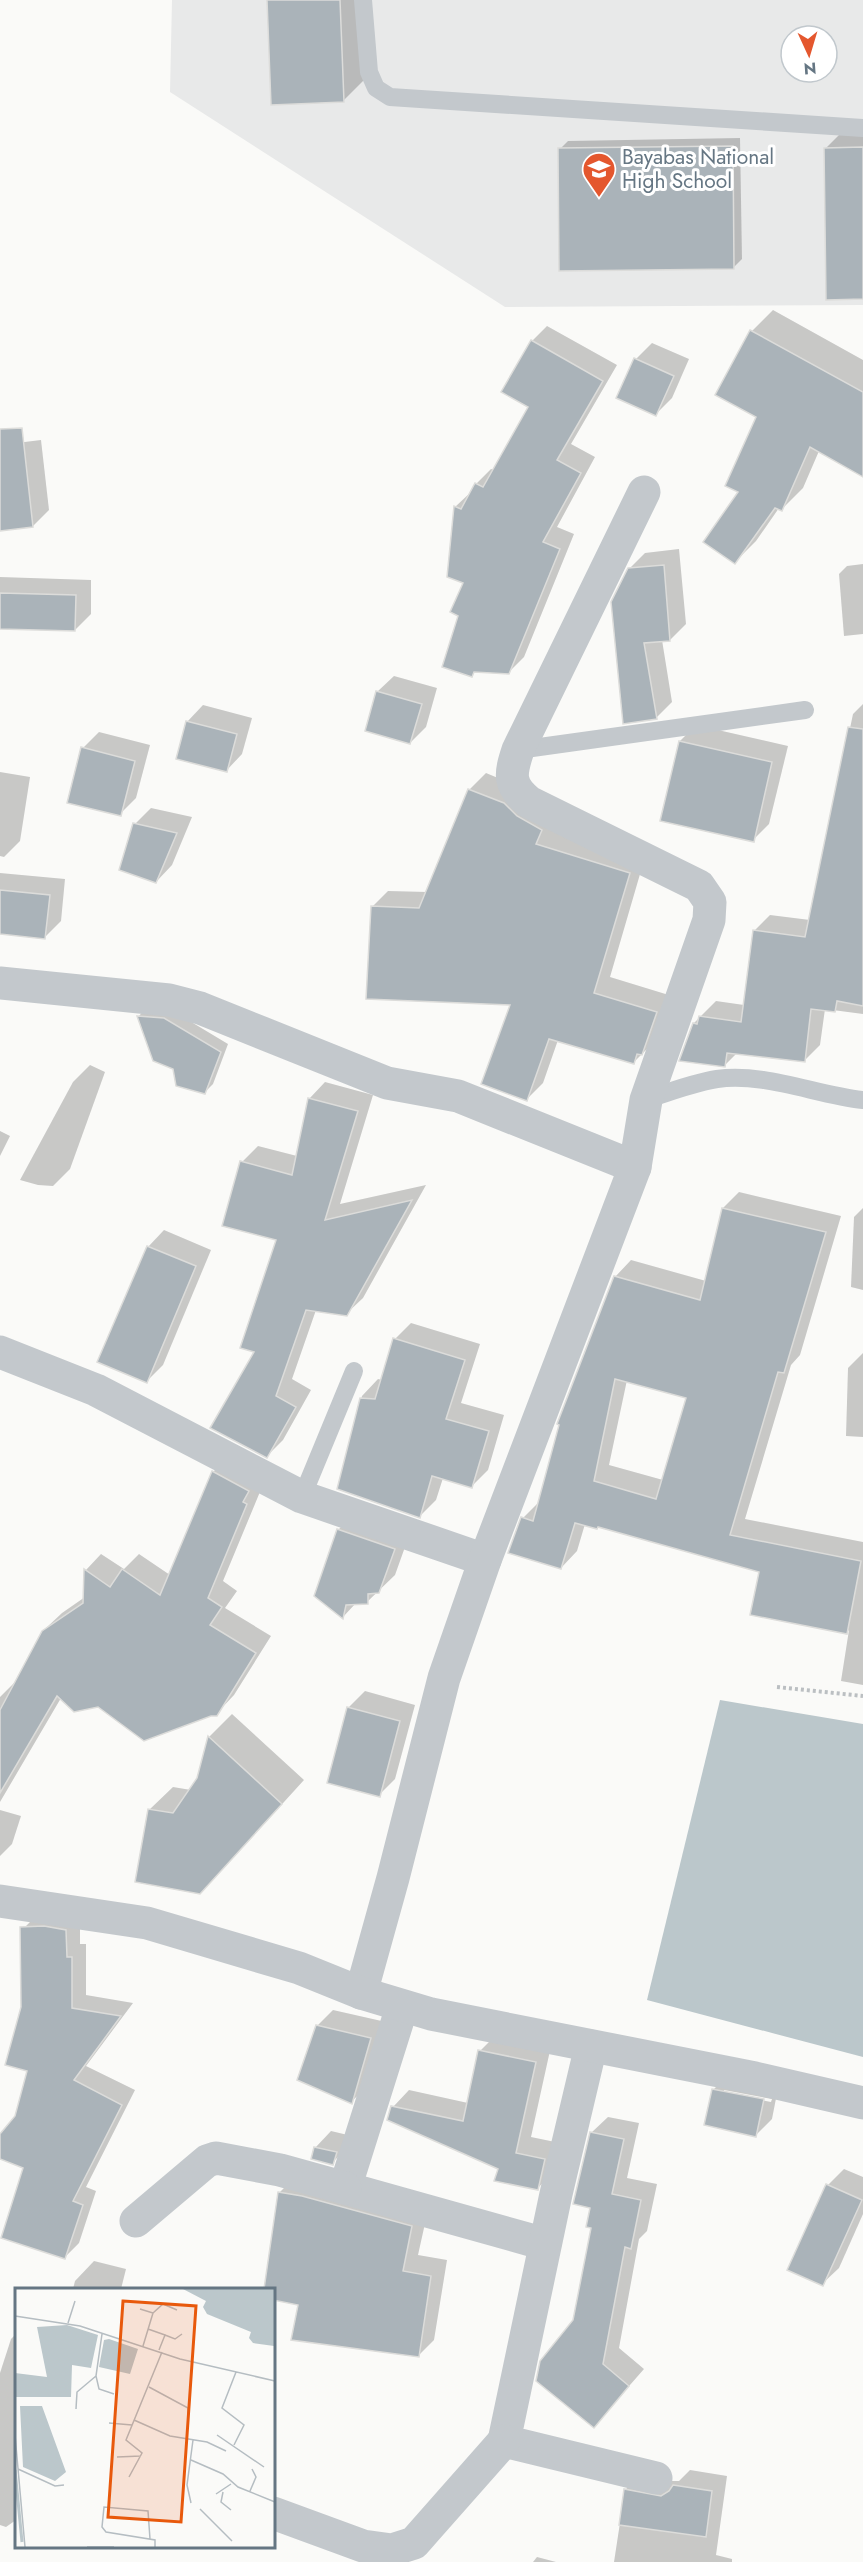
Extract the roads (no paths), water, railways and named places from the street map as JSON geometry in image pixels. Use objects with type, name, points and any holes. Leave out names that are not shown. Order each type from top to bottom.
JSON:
[{"type":"street","points":[[361,1993],[444,1678],[485,1560],[635,1167],[646,1100],[709,920],[710,902],[699,885],[521,796],[516,791],[512,777],[518,750],[644,492]]},
{"type":"street","points":[[0,983],[169,1000],[200,1008],[387,1083],[459,1096],[635,1167]]},
{"type":"street","points":[[0,1352],[96,1390],[302,1497],[485,1560]]},
{"type":"street","points":[[0,1901],[147,1923],[299,1968],[402,2007],[490,2027],[755,2078],[863,2103]]},
{"type":"street","points":[[345,2188],[402,2007]]},
{"type":"street","points":[[274,2513],[363,2546],[392,2550],[414,2543],[504,2440],[545,2244],[591,2046]]},
{"type":"street","points":[[136,2221],[207,2161],[216,2158],[280,2170],[545,2244]]},
{"type":"street","points":[[504,2440],[656,2478]]},
{"type":"lane","points":[[363,0],[369,72],[376,88],[390,97],[863,128]]},
{"type":"lane","points":[[518,750],[805,710]]},
{"type":"lane","points":[[646,1100],[717,1079],[742,1078],[863,1100]]},
{"type":"lane","points":[[302,1497],[354,1371]]},
{"type":"place","name":"Bayabas National High School","points":[[599,198]]}]
